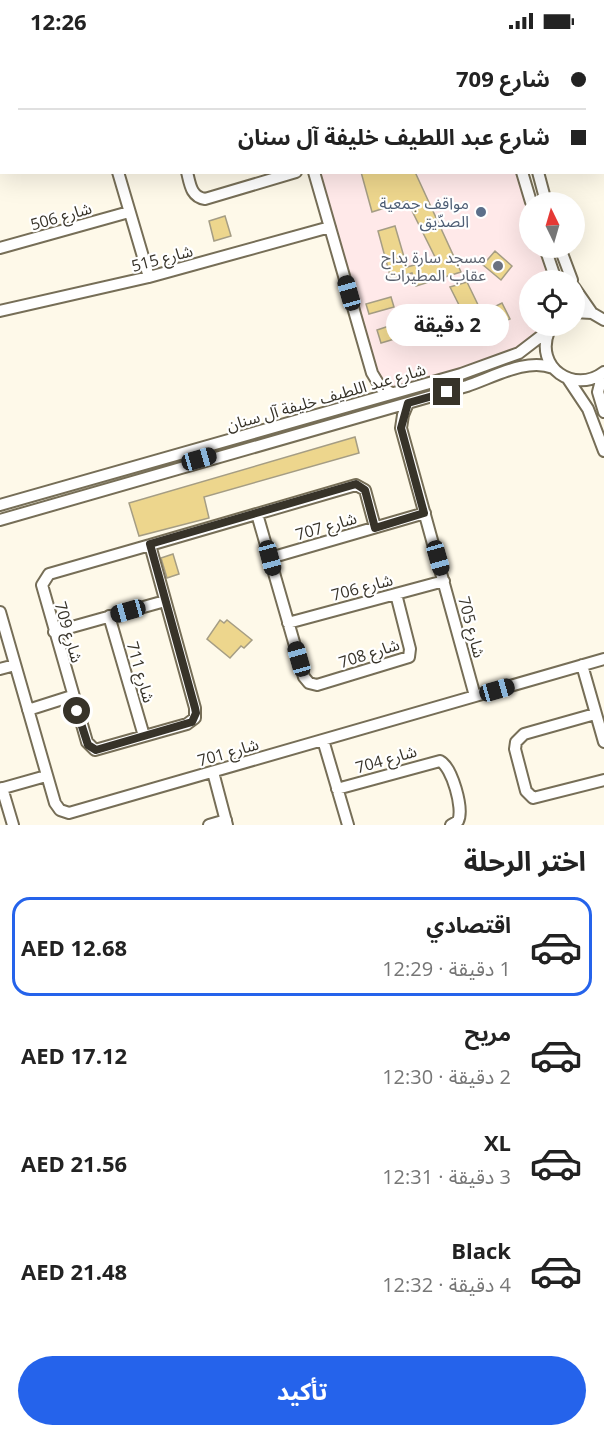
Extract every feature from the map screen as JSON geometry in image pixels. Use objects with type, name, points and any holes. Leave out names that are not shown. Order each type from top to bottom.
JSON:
[{"type":"street","points":[[119,174],[149,277]]},
{"type":"street","points":[[188,174],[193,191],[201,198],[259,178],[284,174]]},
{"type":"street","points":[[315,174],[372,374],[381,388],[392,393]]},
{"type":"street","points":[[523,174],[528,192]]},
{"type":"street","points":[[539,174],[543,192]]},
{"type":"street","name":"شارع 506","points":[[0,248],[129,212]]},
{"type":"street","name":"شارع 515","points":[[0,311],[149,277],[330,227]]},
{"type":"street","points":[[585,303],[592,313],[604,320]]},
{"type":"street","points":[[585,313],[592,313]]},
{"type":"street","name":"شارع عبد اللطيف خليفة آل سنان","points":[[0,506],[461,374],[511,356],[534,344],[542,336]]},
{"type":"street","points":[[549,336],[545,350],[553,368],[568,379],[588,409],[604,451]]},
{"type":"street","name":"شارع عبد اللطيف خليفة آل سنان","points":[[0,520],[380,412],[529,365],[541,364],[553,368]]},
{"type":"street","points":[[568,379],[586,381],[604,373]]},
{"type":"street","points":[[604,373],[598,392],[604,412]]},
{"type":"street","points":[[365,401],[371,389],[372,374]]},
{"type":"street","points":[[401,428],[408,403]]},
{"type":"street","points":[[380,412],[392,418],[401,428]]},
{"type":"street","name":"شارع 705","points":[[401,428],[475,696]]},
{"type":"street","points":[[178,469],[194,460],[228,450],[236,439],[243,451]]},
{"type":"street","name":"شارع 709","points":[[150,544],[196,713],[192,722],[187,724],[102,750],[92,749],[87,742],[72,696],[42,591],[44,578],[49,574],[150,544],[359,485],[365,490],[375,528]]},
{"type":"street","name":"شارع 707","points":[[270,558],[424,513]]},
{"type":"street","name":"شارع 708","points":[[257,514],[304,677],[309,683],[317,685],[409,657],[411,649],[396,594]]},
{"type":"street","name":"شارع 706","points":[[288,623],[444,581]]},
{"type":"street","points":[[54,632],[165,601]]},
{"type":"street","name":"شارع 701","points":[[0,612],[46,776],[57,807],[69,813],[604,659]]},
{"type":"street","name":"شارع 711","points":[[110,616],[144,736]]},
{"type":"street","points":[[0,669],[15,665]]},
{"type":"street","points":[[582,665],[604,742]]},
{"type":"street","points":[[28,710],[72,696]]},
{"type":"street","points":[[596,714],[524,734],[516,742],[515,749],[526,791],[533,798],[604,780]]},
{"type":"street","points":[[323,740],[348,825]]},
{"type":"street","name":"شارع 704","points":[[337,789],[440,761],[449,768],[461,810],[460,819],[451,825]]},
{"type":"street","points":[[209,825],[227,822],[213,772]]},
{"type":"street","points":[[13,825],[1,789],[46,776]]},
{"type":"shaded area","points":[[314,174],[522,174],[527,192],[519,192],[519,258],[547,258],[550,270],[519,270],[519,336],[538,336],[510,366],[378,407],[381,388]]},
{"type":"building","points":[[362,174],[416,174],[461,272],[416,286],[412,273],[391,279],[378,231],[395,226],[407,267],[436,259],[407,201],[372,212]]},
{"type":"building","points":[[225,216],[231,236],[214,241],[209,221]]},
{"type":"building","name":"مسجد سارة بداح عقاب المطيرات","points":[[495,251],[512,266],[501,280],[483,265]]},
{"type":"building","points":[[467,282],[482,313],[502,303],[510,319],[468,338],[461,324],[467,321],[450,287]]},
{"type":"building","points":[[391,297],[394,307],[369,314],[366,304]]},
{"type":"building","points":[[404,321],[408,335],[381,343],[377,330]]},
{"type":"building","points":[[355,437],[359,453],[204,497],[209,518],[139,536],[129,503]]},
{"type":"building","points":[[173,554],[179,574],[167,578],[161,558]]},
{"type":"building","points":[[220,620],[224,623],[227,620],[252,640],[244,648],[241,646],[230,658],[207,639]]},
{"type":"place","name":"مواقف جمعية الصدّيق","points":[[481,212]]},
{"type":"place","name":"مسجد سارة بداح عقاب المطيرات","points":[[498,266]]},
{"type":"route","points":[[77,711],[88,745],[96,750],[192,722],[195,718],[195,708],[150,544],[356,484],[365,490],[375,528],[424,513],[401,421],[408,403],[447,392]]}]
